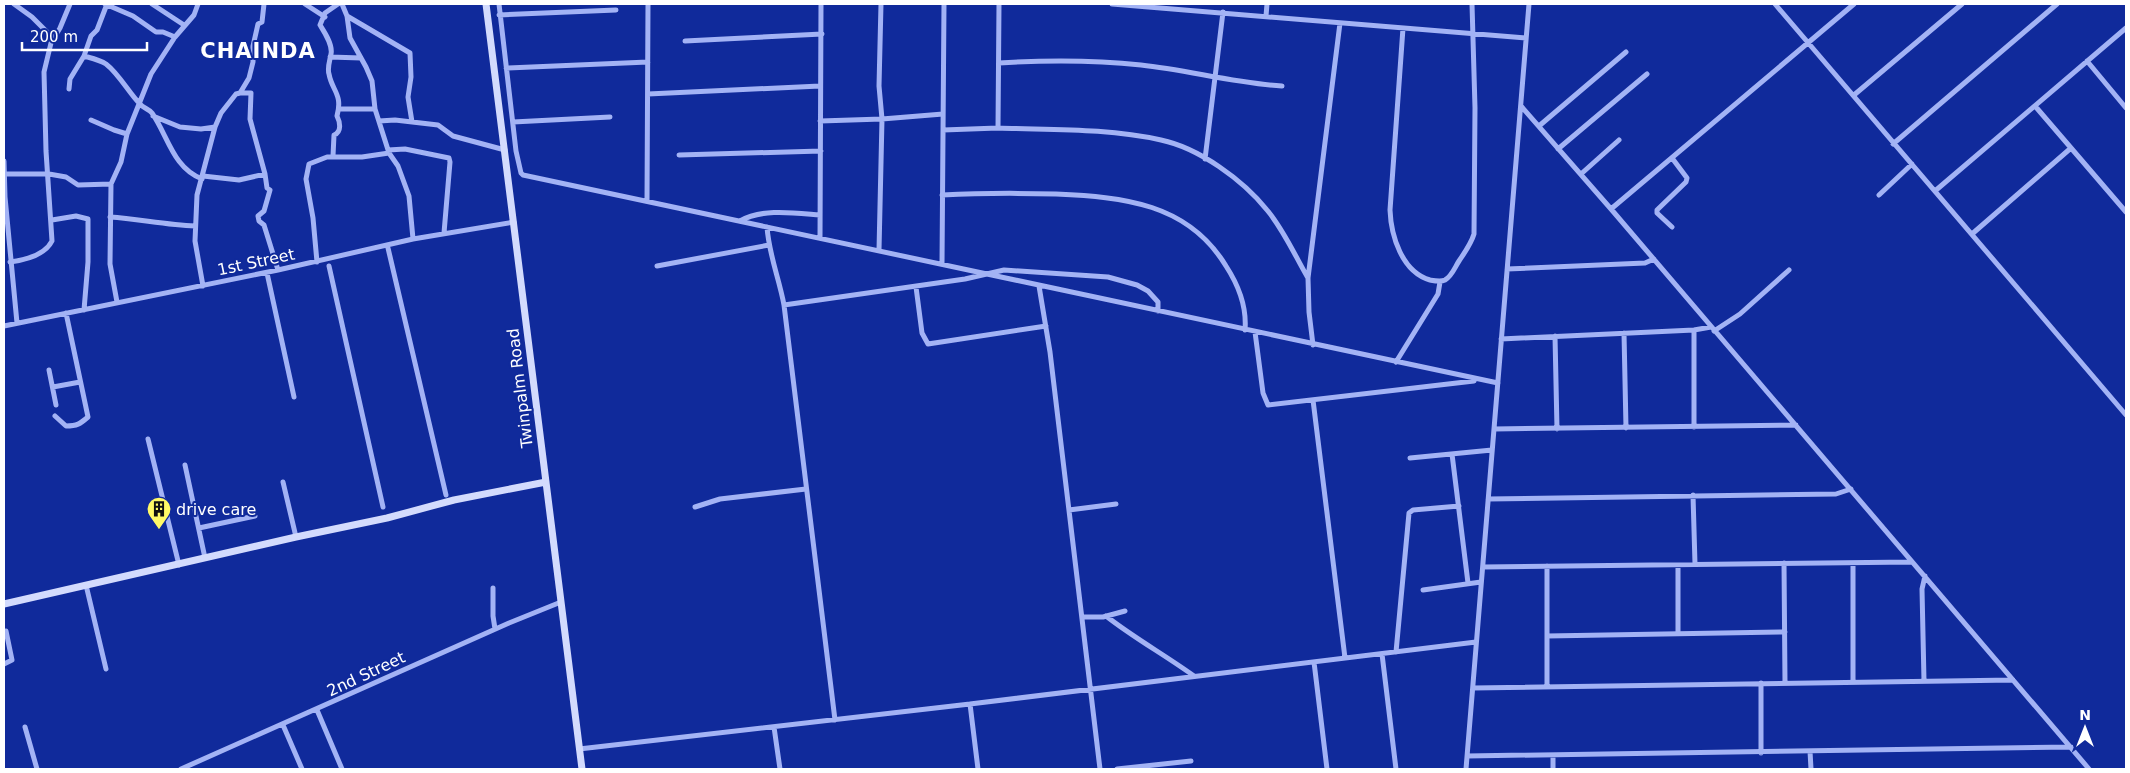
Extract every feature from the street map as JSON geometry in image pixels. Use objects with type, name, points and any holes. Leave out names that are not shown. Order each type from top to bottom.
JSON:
[{"type":"main road","name":"Twinpalm Road","points":[[486,4],[582,769]]},
{"type":"main road","points":[[4,604],[387,518],[454,500],[546,482]]},
{"type":"street","points":[[14,4],[32,17],[53,38]]},
{"type":"street","points":[[10,262],[30,258],[49,246],[52,241],[44,88],[47,53],[70,4]]},
{"type":"street","points":[[69,89],[70,79],[97,30],[106,4],[132,16],[156,32],[163,32],[175,37]]},
{"type":"street","points":[[152,4],[184,25]]},
{"type":"street","points":[[117,302],[110,264],[111,184],[121,162],[127,134],[154,68],[184,25],[194,15],[198,4]]},
{"type":"street","points":[[240,93],[249,78],[253,62],[253,46],[258,24],[262,22],[264,4]]},
{"type":"street","points":[[305,4],[325,17]]},
{"type":"street","points":[[333,156],[334,135],[339,130],[340,121],[337,116],[339,109],[337,90],[329,74],[332,52],[320,25],[326,12],[340,4],[348,16],[410,53],[411,77],[408,97],[412,122]]},
{"type":"street","points":[[499,4],[516,151],[523,175],[1498,383]]},
{"type":"street","points":[[647,201],[648,62],[646,31],[648,4]]},
{"type":"street","points":[[820,238],[821,4]]},
{"type":"street","points":[[880,250],[882,119],[878,86],[881,4]]},
{"type":"street","points":[[942,264],[944,4]]},
{"type":"street","points":[[998,128],[999,4]]},
{"type":"street","points":[[1112,4],[1181,6],[1223,12],[1340,23],[1526,38]]},
{"type":"street","points":[[1266,16],[1267,4]]},
{"type":"street","points":[[1403,28],[1390,210],[1392,229],[1401,254],[1414,271],[1429,280],[1440,282],[1447,279],[1452,273],[1472,241],[1474,234],[1472,4]]},
{"type":"street","points":[[1466,769],[1529,4]]},
{"type":"street","points":[[1775,4],[2126,415]]},
{"type":"street","points":[[1612,209],[1854,4]]},
{"type":"street","points":[[1949,4],[1954,10]]},
{"type":"street","points":[[1854,95],[1962,4]]},
{"type":"street","points":[[1893,144],[2057,4]]},
{"type":"street","points":[[500,15],[616,10]]},
{"type":"street","points":[[1205,159],[1223,12]]},
{"type":"street","points":[[348,16],[350,38],[372,82],[375,109],[389,152],[398,166],[409,196],[413,239]]},
{"type":"street","points":[[1313,345],[1309,312],[1308,278],[1340,23]]},
{"type":"street","points":[[1935,191],[2126,28]]},
{"type":"street","points":[[685,41],[822,34]]},
{"type":"street","points":[[1539,126],[1626,52]]},
{"type":"street","points":[[84,56],[107,65],[140,104],[148,110],[185,170],[202,177],[239,180],[266,174]]},
{"type":"street","points":[[330,57],[361,58]]},
{"type":"street","points":[[999,63],[1036,60],[1142,65],[1282,86]]},
{"type":"street","points":[[2087,61],[2126,108]]},
{"type":"street","points":[[506,68],[648,62]]},
{"type":"street","points":[[1558,149],[1647,74]]},
{"type":"street","points":[[648,94],[820,86]]},
{"type":"street","points":[[203,286],[195,241],[197,195],[216,127],[228,104],[236,94],[240,93],[251,93],[250,119],[266,174],[267,188],[270,190],[264,211],[258,216],[259,221],[264,225],[278,270]]},
{"type":"street","points":[[1520,106],[1612,209],[2090,769]]},
{"type":"street","points":[[2035,106],[2126,212]]},
{"type":"street","points":[[339,109],[375,109]]},
{"type":"street","points":[[820,121],[882,119],[943,114]]},
{"type":"street","points":[[153,116],[180,127],[202,129],[216,127]]},
{"type":"street","points":[[513,122],[610,117]]},
{"type":"street","points":[[91,120],[127,134]]},
{"type":"street","points":[[379,121],[438,125],[453,136],[505,150]]},
{"type":"street","points":[[943,130],[998,128],[1099,131],[1174,144],[1205,159],[1233,177],[1268,211],[1308,278]]},
{"type":"street","points":[[1581,174],[1619,140]]},
{"type":"street","points":[[317,262],[306,178],[309,164],[333,156],[362,157],[405,148],[449,158],[444,233]]},
{"type":"street","points":[[1972,234],[2071,148]]},
{"type":"street","points":[[679,155],[821,151]]},
{"type":"street","points":[[1672,158],[1687,178],[1686,182],[1656,210],[1672,227]]},
{"type":"street","points":[[4,161],[10,262],[17,323]]},
{"type":"street","points":[[1879,195],[1912,164]]},
{"type":"street","points":[[4,174],[49,174],[66,177],[78,185],[111,184]]},
{"type":"street","points":[[942,194],[1026,193],[1114,198],[1145,204],[1170,215],[1195,230],[1219,254],[1234,278],[1242,296],[1246,317],[1245,330]]},
{"type":"street","points":[[740,221],[748,216],[761,214],[820,215]]},
{"type":"street","points":[[52,220],[76,216],[88,219],[88,262],[84,310]]},
{"type":"street","points":[[110,217],[135,218],[167,225],[195,226]]},
{"type":"street","name":"1st Street","points":[[4,326],[267,273],[413,239],[514,222]]},
{"type":"street","points":[[767,227],[768,246],[774,268],[780,280],[784,305],[835,720]]},
{"type":"street","points":[[656,266],[768,246]]},
{"type":"street","points":[[388,248],[446,495]]},
{"type":"street","points":[[1507,269],[1645,263],[1654,259]]},
{"type":"street","points":[[329,266],[383,507]]},
{"type":"street","points":[[784,305],[916,287],[1004,270],[1108,276],[1137,285],[1148,291],[1156,299],[1158,311]]},
{"type":"street","points":[[1502,339],[1713,329],[1740,314],[1789,270]]},
{"type":"street","points":[[267,273],[294,396]]},
{"type":"street","points":[[1396,362],[1438,294],[1440,282]]},
{"type":"street","points":[[1039,286],[1046,326],[1100,769]]},
{"type":"street","points":[[916,287],[922,333],[928,344],[1046,326]]},
{"type":"street","points":[[55,416],[66,426],[79,425],[88,417],[66,314]]},
{"type":"street","points":[[1694,330],[1694,427]]},
{"type":"street","points":[[1255,332],[1265,402],[1272,405],[1482,380]]},
{"type":"street","points":[[1624,333],[1626,428]]},
{"type":"street","points":[[1555,336],[1557,429]]},
{"type":"street","points":[[49,370],[56,405]]},
{"type":"street","points":[[53,387],[80,382]]},
{"type":"street","points":[[1313,400],[1345,658]]},
{"type":"street","points":[[1494,429],[1796,425]]},
{"type":"street","points":[[148,439],[179,565]]},
{"type":"street","points":[[1410,458],[1492,450]]},
{"type":"street","points":[[1452,454],[1468,583]]},
{"type":"street","points":[[185,465],[205,558]]},
{"type":"street","points":[[283,482],[296,537]]},
{"type":"street","points":[[695,507],[720,499],[806,489]]},
{"type":"street","points":[[1488,499],[1836,494],[1851,489]]},
{"type":"street","points":[[1693,495],[1695,564]]},
{"type":"street","points":[[1068,510],[1116,504]]},
{"type":"street","points":[[1396,652],[1409,513],[1413,510],[1459,506]]},
{"type":"street","points":[[199,528],[255,516]]},
{"type":"street","points":[[1483,566],[1912,562]]},
{"type":"street","points":[[1784,563],[1785,683]]},
{"type":"street","points":[[1853,563],[1853,682]]},
{"type":"street","points":[[1678,565],[1678,633]]},
{"type":"street","points":[[1547,566],[1547,686]]},
{"type":"street","points":[[1924,681],[1922,589],[1925,576]]},
{"type":"street","points":[[1422,590],[1482,582]]},
{"type":"street","points":[[86,586],[106,669]]},
{"type":"street","points":[[493,588],[495,629]]},
{"type":"street","name":"2nd Street","points":[[181,769],[495,629],[561,602]]},
{"type":"street","points":[[1082,617],[1106,616],[1124,611]]},
{"type":"street","points":[[1106,616],[1128,634],[1194,676]]},
{"type":"street","points":[[4,664],[12,660],[6,631]]},
{"type":"street","points":[[1547,636],[1785,632]]},
{"type":"street","points":[[579,749],[970,704],[1476,642]]},
{"type":"street","points":[[1382,654],[1396,769]]},
{"type":"street","points":[[1314,662],[1327,769]]},
{"type":"street","points":[[1473,688],[2013,680]]},
{"type":"street","points":[[1760,684],[1761,753]]},
{"type":"street","points":[[970,704],[978,769]]},
{"type":"street","points":[[317,710],[342,769]]},
{"type":"street","points":[[283,725],[302,769]]},
{"type":"street","points":[[25,727],[37,769]]},
{"type":"street","points":[[774,727],[780,769]]},
{"type":"street","points":[[1467,756],[2071,747]]},
{"type":"street","points":[[1810,752],[1811,769]]},
{"type":"street","points":[[1553,756],[1554,769]]},
{"type":"street","points":[[1117,769],[1191,761]]},
{"type":"place","name":"drive care","points":[[159,530]]},
{"type":"district","name":"CHAINDA","points":[[258,51]]}]
